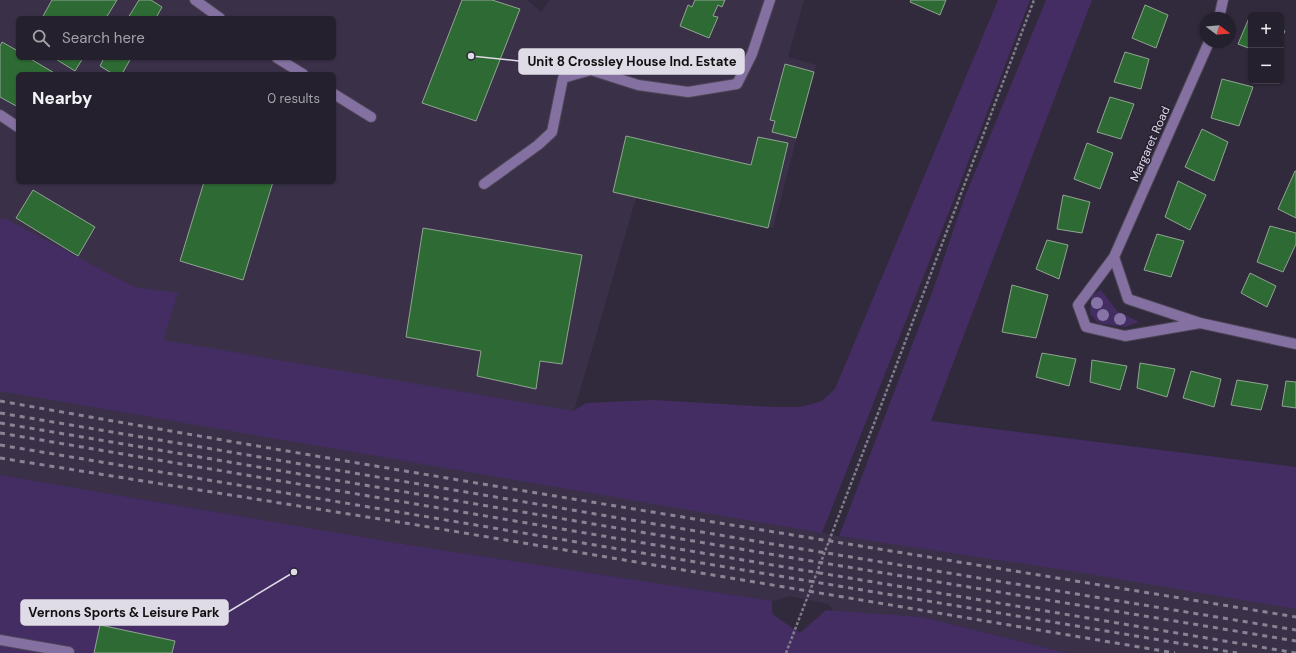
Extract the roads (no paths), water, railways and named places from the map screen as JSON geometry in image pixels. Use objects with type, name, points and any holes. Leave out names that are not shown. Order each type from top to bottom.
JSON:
[{"type":"street","points":[[195,0],[217,16]]},
{"type":"street","points":[[484,184],[538,145],[552,132],[563,78],[591,70],[638,85],[688,92],[737,84],[752,54],[770,0]]},
{"type":"street","points":[[1220,12],[1223,0]]},
{"type":"street","name":"Margaret Road","points":[[1200,323],[1125,336],[1086,327],[1078,305],[1114,257],[1205,48]]},
{"type":"street","points":[[280,60],[300,72]]},
{"type":"street","points":[[336,95],[371,117]]},
{"type":"street","points":[[0,115],[16,126]]},
{"type":"street","name":"Margaret Road","points":[[1114,257],[1128,299],[1200,323],[1295,342]]},
{"type":"street","points":[[0,640],[69,652]]},
{"type":"railway","points":[[0,401],[486,484],[1296,617]]},
{"type":"railway","points":[[0,413],[802,549],[1296,630]]},
{"type":"railway","points":[[0,423],[799,559],[1296,641]]},
{"type":"railway","points":[[0,433],[1296,653]]},
{"type":"railway","points":[[0,445],[1237,653]]},
{"type":"railway","points":[[0,458],[411,524],[1175,653]]},
{"type":"place","name":"Unit 8 Crossley House Ind. Estate","points":[[471,56]]},
{"type":"place","name":"Vernons Sports & Leisure Park","points":[[294,572]]}]
